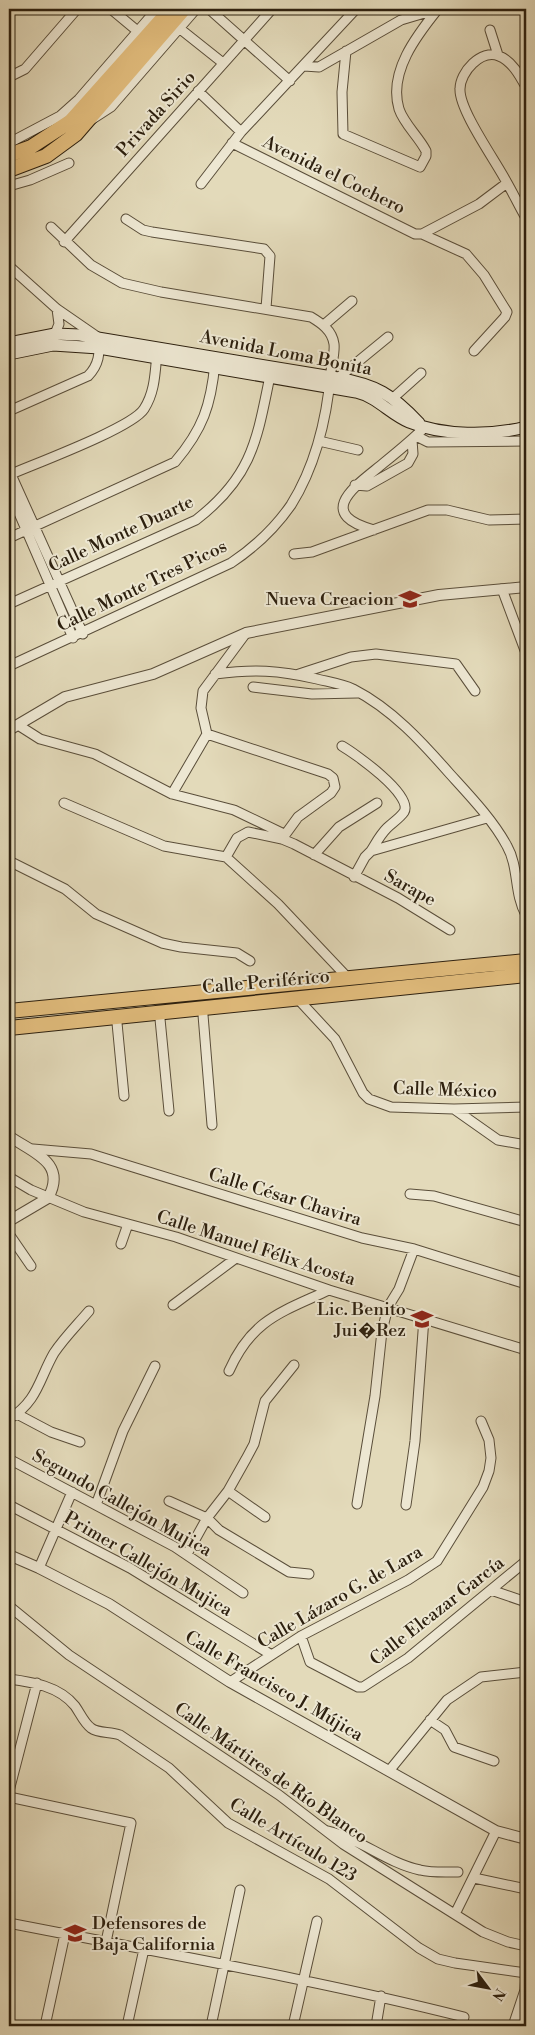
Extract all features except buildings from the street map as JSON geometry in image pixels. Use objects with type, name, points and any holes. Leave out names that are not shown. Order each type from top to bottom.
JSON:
[{"type":"main road","points":[[9,155],[31,147],[71,121],[141,34],[171,9]]},
{"type":"main road","points":[[9,170],[46,156],[62,146],[88,121],[184,9]]},
{"type":"main road","name":"Avenida Loma Bonita","points":[[9,345],[55,334],[271,371],[370,385],[392,399],[422,426]]},
{"type":"main road","name":"Avenida Loma Bonita","points":[[9,345],[99,343]]},
{"type":"main road","name":"Avenida Loma Bonita","points":[[333,380],[367,394],[410,422],[422,426]]},
{"type":"main road","points":[[422,426],[482,434],[526,427]]},
{"type":"main road","name":"Calle Periférico","points":[[9,1011],[526,961]]},
{"type":"main road","name":"Calle Periférico","points":[[9,1028],[526,975]]},
{"type":"main road","points":[[64,1021],[78,1028],[203,1015],[220,1012],[231,1004]]},
{"type":"street","points":[[9,78],[24,69],[77,9]]},
{"type":"street","points":[[111,9],[141,34]]},
{"type":"street","points":[[9,143],[60,116],[79,99],[141,34],[157,9]]},
{"type":"street","points":[[88,121],[100,116],[111,107],[196,9]]},
{"type":"street","points":[[209,9],[290,81]]},
{"type":"street","name":"Privada Sirio","points":[[64,242],[272,9]]},
{"type":"street","points":[[201,184],[232,143],[356,9]]},
{"type":"street","points":[[304,66],[319,67],[401,20],[438,9]]},
{"type":"street","points":[[346,51],[342,92],[342,134],[420,167],[426,156],[426,151],[399,110],[396,92],[407,54],[420,32],[438,9]]},
{"type":"street","points":[[179,28],[223,63]]},
{"type":"street","points":[[490,30],[498,55],[512,66],[525,85]]},
{"type":"street","points":[[498,55],[483,57],[473,63],[464,74],[460,89],[465,110],[526,218]]},
{"type":"street","points":[[198,91],[242,132]]},
{"type":"street","name":"Avenida el Cochero","points":[[232,143],[415,234],[422,234],[466,254],[506,308],[505,317],[474,351]]},
{"type":"street","points":[[9,186],[30,180],[69,163]]},
{"type":"street","points":[[422,234],[479,204],[507,183]]},
{"type":"street","points":[[126,219],[135,226],[152,232],[268,252],[270,256],[266,308]]},
{"type":"street","points":[[50,227],[91,266],[122,282],[161,292],[311,316],[325,324],[352,301]]},
{"type":"street","points":[[9,266],[99,343],[96,366],[88,376],[9,411]]},
{"type":"street","points":[[55,334],[59,324],[57,309]]},
{"type":"street","name":"Calle Monte Tres Picos","points":[[9,666],[83,634],[231,563],[246,552],[277,523],[303,486],[320,441],[333,380],[334,343],[325,324]]},
{"type":"street","points":[[333,380],[388,337]]},
{"type":"street","points":[[83,634],[9,473],[126,425],[144,411],[153,392],[158,352]]},
{"type":"street","points":[[9,538],[175,462],[189,446],[203,422],[215,361]]},
{"type":"street","name":"Calle Monte Duarte","points":[[9,604],[196,520],[217,502],[237,478],[253,449],[259,434],[271,371]]},
{"type":"street","points":[[392,399],[421,374]]},
{"type":"street","points":[[374,530],[353,522],[344,511],[344,500],[355,485],[414,438],[422,426]]},
{"type":"street","points":[[414,438],[428,442],[526,441]]},
{"type":"street","points":[[355,485],[367,486],[408,463],[413,454],[414,438]]},
{"type":"street","points":[[320,441],[358,450]]},
{"type":"street","points":[[9,490],[74,638]]},
{"type":"street","points":[[294,554],[312,552],[434,509],[489,520],[526,519]]},
{"type":"street","points":[[13,727],[65,697],[153,674],[246,633],[439,595],[526,587]]},
{"type":"street","points":[[502,589],[526,653]]},
{"type":"street","points":[[172,794],[207,734],[200,700],[207,684],[246,633]]},
{"type":"street","points":[[298,674],[351,657],[387,654],[456,664],[476,691]]},
{"type":"street","points":[[215,674],[254,670],[298,674],[336,683],[360,693],[396,718],[412,732],[487,818],[511,854],[520,901],[526,915]]},
{"type":"street","points":[[253,687],[312,694],[360,693]]},
{"type":"street","points":[[13,727],[40,739],[95,754],[172,794],[234,810],[283,836]]},
{"type":"street","points":[[207,734],[328,774],[333,778],[335,787],[331,793],[298,817],[283,836]]},
{"type":"street","points":[[342,746],[381,775],[400,796],[405,805],[404,812],[380,836],[354,877]]},
{"type":"street","points":[[64,803],[164,846],[226,857],[278,904],[348,978]]},
{"type":"street","points":[[314,855],[339,827],[376,803]]},
{"type":"street","points":[[371,851],[487,818]]},
{"type":"street","points":[[226,857],[237,838],[248,832],[283,836]]},
{"type":"street","name":"Sarape","points":[[283,836],[354,877],[406,903],[450,930]]},
{"type":"street","points":[[9,861],[65,889],[96,914],[162,943],[237,953],[250,960]]},
{"type":"street","name":"Calle México","points":[[297,998],[334,1039],[363,1093],[370,1099],[391,1107],[454,1109],[526,1107]]},
{"type":"street","points":[[203,1015],[212,1125]]},
{"type":"street","points":[[160,1019],[169,1111]]},
{"type":"street","points":[[117,1023],[124,1096]]},
{"type":"street","points":[[454,1109],[498,1140],[526,1145]]},
{"type":"street","points":[[9,1136],[33,1149],[46,1160],[53,1175],[52,1191],[48,1198],[9,1221]]},
{"type":"street","name":"Calle César Chavira","points":[[33,1149],[92,1154],[362,1238],[414,1249],[526,1284]]},
{"type":"street","name":"Calle Manuel Félix Acosta","points":[[9,1177],[30,1190],[84,1212],[128,1224],[329,1290],[526,1350]]},
{"type":"street","points":[[410,1194],[434,1196],[526,1222]]},
{"type":"street","points":[[121,1244],[128,1224]]},
{"type":"street","points":[[9,1234],[31,1266]]},
{"type":"street","points":[[357,1504],[375,1396],[379,1346],[388,1307],[399,1289],[414,1249]]},
{"type":"street","points":[[173,1305],[236,1258]]},
{"type":"street","points":[[229,1370],[238,1351],[255,1330],[273,1316],[329,1290]]},
{"type":"street","points":[[80,1442],[13,1417],[34,1395],[54,1354],[89,1311]]},
{"type":"street","points":[[406,1505],[415,1441],[424,1318]]},
{"type":"street","points":[[187,1554],[207,1518],[228,1491],[254,1444],[265,1402],[294,1365]]},
{"type":"street","points":[[96,1505],[123,1431],[155,1366]]},
{"type":"street","name":"Calle Lázaro G. de Lara","points":[[230,1682],[270,1654],[408,1580],[437,1561],[478,1495],[489,1471],[491,1458],[489,1440],[481,1421]]},
{"type":"street","name":"Segundo Callejón Mujica","points":[[9,1459],[187,1554],[243,1593]]},
{"type":"street","points":[[228,1491],[265,1517]]},
{"type":"street","points":[[39,1568],[72,1492]]},
{"type":"street","points":[[169,1501],[207,1518],[219,1530],[289,1572],[308,1574]]},
{"type":"street","name":"Primer Callejón Mujica","points":[[9,1505],[130,1568],[270,1654]]},
{"type":"street","name":"Calle Francisco J. Mújica","points":[[9,1555],[39,1568],[109,1604],[230,1682],[496,1831],[526,1839]]},
{"type":"street","name":"Calle Eleazar García","points":[[301,1636],[310,1662],[358,1686],[364,1687],[408,1658],[526,1561]]},
{"type":"street","points":[[492,1590],[526,1602]]},
{"type":"street","name":"Calle Mártires de Río Blanco","points":[[9,1606],[69,1655],[279,1795],[325,1831],[496,1938],[526,1946]]},
{"type":"street","points":[[389,1771],[447,1700],[481,1677],[526,1672]]},
{"type":"street","name":"Calle Artículo 123","points":[[9,1679],[37,1683],[56,1691],[74,1704],[90,1728],[99,1732],[113,1732],[120,1735],[168,1768],[228,1823],[329,1878],[419,1948],[438,1959],[526,1973]]},
{"type":"street","points":[[9,1791],[37,1683]]},
{"type":"street","points":[[430,1720],[445,1730],[454,1747],[494,1761]]},
{"type":"street","points":[[9,1797],[131,1823],[106,1942]]},
{"type":"street","points":[[325,1831],[346,1835],[420,1870],[458,1872]]},
{"type":"street","points":[[455,1914],[496,1831]]},
{"type":"street","points":[[474,1878],[526,1889]]},
{"type":"street","points":[[211,2026],[240,1890]]},
{"type":"street","points":[[293,2026],[317,1921]]},
{"type":"street","points":[[9,1923],[303,1979],[381,1996],[462,2022]]},
{"type":"street","points":[[45,2026],[65,1934]]},
{"type":"street","points":[[128,2026],[144,1949]]},
{"type":"street","points":[[513,2026],[523,1997],[526,1973]]},
{"type":"street","points":[[376,2026],[381,1996]]},
{"type":"place","name":"Nueva Creacion","points":[[410,599]]},
{"type":"place","name":"Lic. Benito Jui�Rez","points":[[422,1319]]},
{"type":"place","name":"Defensores de Baja California","points":[[75,1933]]}]
